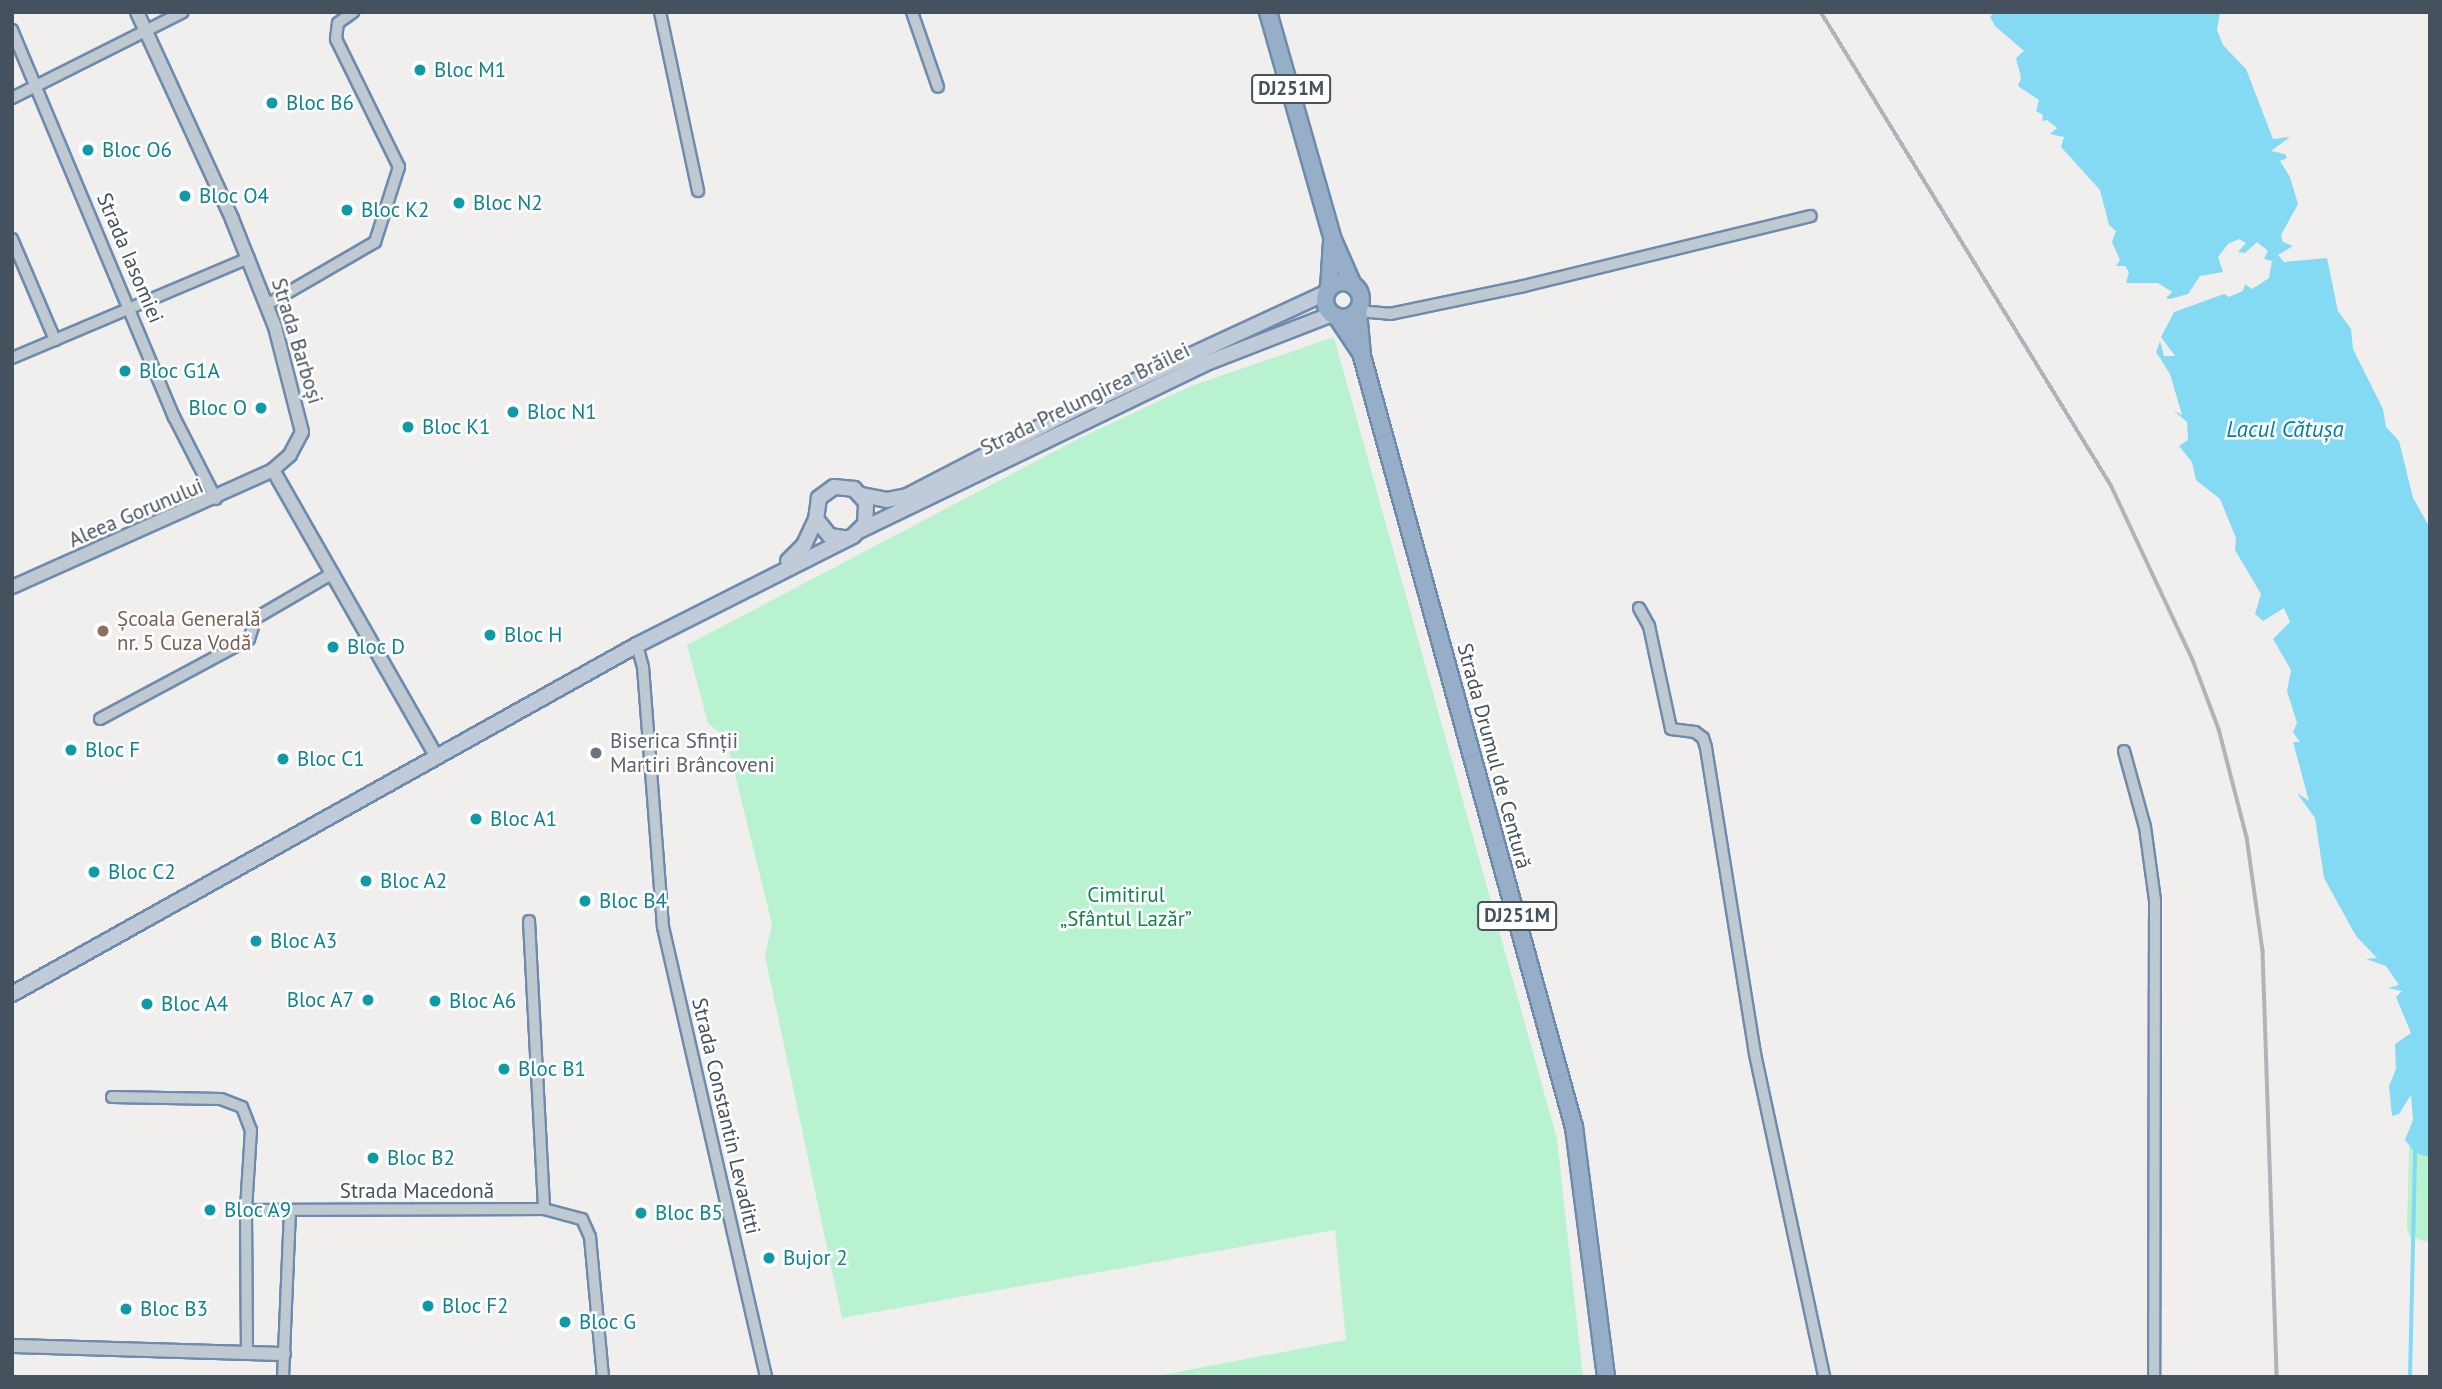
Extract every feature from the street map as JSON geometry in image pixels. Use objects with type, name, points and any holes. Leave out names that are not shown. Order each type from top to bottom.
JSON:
[{"type":"highway","name":"DJ251M","points":[[1268,12],[1333,240]]},
{"type":"highway","points":[[1333,240],[1352,283],[1360,293],[1358,311],[1362,356]]},
{"type":"highway","points":[[1333,240],[1325,304],[1362,356]]},
{"type":"highway","points":[[1328,290],[1339,282],[1352,283]]},
{"type":"highway","points":[[1334,316],[1348,317],[1358,311]]},
{"type":"highway","name":"Strada Drumul de Centură","points":[[1362,356],[1558,1058],[1586,1200],[1606,1377]]},
{"type":"main road","name":"Strada Prelungirea Brăilei","points":[[862,495],[887,500],[906,496],[1079,407],[1328,290]]},
{"type":"main road","name":"Strada Prelungirea Brăilei","points":[[860,530],[1204,364],[1334,316]]},
{"type":"main road","points":[[12,994],[637,645],[860,530],[868,517],[862,495],[844,486],[825,491],[816,505],[816,519],[804,545],[773,573]]},
{"type":"main road","points":[[816,519],[830,536],[845,538]]},
{"type":"street","name":"Strada Barboși","points":[[137,12],[268,304],[302,432],[290,455],[273,470]]},
{"type":"street","points":[[12,98],[146,33],[183,12]]},
{"type":"street","points":[[268,304],[374,242],[399,167],[337,39],[338,23],[353,12]]},
{"type":"street","points":[[660,12],[698,191]]},
{"type":"street","points":[[912,12],[938,87]]},
{"type":"street","name":"Strada Iasomiei","points":[[12,30],[131,308],[174,417],[216,499]]},
{"type":"street","points":[[1358,311],[1390,314],[1538,283],[1811,216]]},
{"type":"street","points":[[12,239],[55,340]]},
{"type":"street","points":[[12,359],[249,258]]},
{"type":"street","points":[[273,470],[437,757]]},
{"type":"street","name":"Aleea Gorunului","points":[[12,587],[216,499],[273,470]]},
{"type":"street","points":[[100,719],[249,639],[256,618],[334,573]]},
{"type":"street","points":[[1639,608],[1649,626],[1671,729],[1695,732],[1703,738],[1706,748],[1755,1054],[1824,1377]]},
{"type":"street","name":"Strada Constantin Levaditti","points":[[637,645],[643,667],[663,927],[766,1377]]},
{"type":"street","points":[[2124,751],[2145,827],[2155,900],[2154,1377]]},
{"type":"street","points":[[529,921],[544,1209]]},
{"type":"street","points":[[112,1097],[221,1099],[242,1107],[251,1130],[246,1210],[247,1352]]},
{"type":"street","name":"Strada Macedonă","points":[[246,1210],[544,1209],[582,1219],[590,1237],[603,1377]]},
{"type":"street","points":[[283,1377],[290,1211]]},
{"type":"street","points":[[12,1346],[284,1354]]},
{"type":"green space","name":"Cimitirul „Sfântul Lazăr”","points":[[1334,337],[1557,1139],[1583,1377],[1151,1377],[1346,1340],[1335,1230],[842,1318],[765,956],[772,924],[726,738],[708,723],[687,645],[1082,437],[1191,386]]},
{"type":"green space","points":[[2409,1147],[2430,1157],[2430,1243],[2409,1236],[2407,1227]]},
{"type":"water","name":"Lacul Cătușa","points":[[1994,12],[2220,12],[2217,30],[2223,45],[2246,69],[2273,139],[2290,137],[2271,151],[2285,154],[2287,158],[2280,161],[2290,177],[2298,204],[2281,235],[2283,242],[2293,246],[2278,255],[2284,262],[2327,258],[2338,311],[2351,329],[2353,349],[2383,409],[2386,427],[2399,441],[2413,498],[2430,528],[2430,1157],[2415,1153],[2405,1140],[2413,1120],[2411,1095],[2399,1114],[2392,1116],[2389,1086],[2396,1069],[2395,1044],[2411,1033],[2396,997],[2402,991],[2388,988],[2399,985],[2386,966],[2366,959],[2377,958],[2356,936],[2324,878],[2315,818],[2297,793],[2309,801],[2293,742],[2300,742],[2293,732],[2297,723],[2287,691],[2291,670],[2273,639],[2290,622],[2284,608],[2263,621],[2255,614],[2261,594],[2235,550],[2236,538],[2220,499],[2196,480],[2192,462],[2179,446],[2188,440],[2187,422],[2173,410],[2182,415],[2170,374],[2156,352],[2160,341],[2164,356],[2175,356],[2161,337],[2174,312],[2224,294],[2229,297],[2243,291],[2245,284],[2252,289],[2269,278],[2272,261],[2264,259],[2268,251],[2257,242],[2245,253],[2238,252],[2246,243],[2239,239],[2228,244],[2218,257],[2223,272],[2200,276],[2188,294],[2170,299],[2166,298],[2172,292],[2158,283],[2126,283],[2129,272],[2125,266],[2116,266],[2120,260],[2112,242],[2116,231],[2109,225],[2100,190],[2061,147],[2064,137],[2050,134],[2057,128],[2047,120],[2042,121],[2043,115],[2036,111],[2039,100],[2018,86],[2021,78],[2016,58],[2024,51],[1995,26],[1990,17]]},
{"type":"waterway","points":[[2410,1377],[2415,1153]]},
{"type":"railway","points":[[1821,12],[2111,485],[2193,660],[2219,729],[2247,837],[2263,951],[2277,1377]]},
{"type":"place","name":"Bloc M1","points":[[420,70]]},
{"type":"place","name":"Bloc B6","points":[[272,103]]},
{"type":"place","name":"Bloc O6","points":[[88,150]]},
{"type":"place","name":"Bloc O4","points":[[185,196]]},
{"type":"place","name":"Bloc N2","points":[[459,203]]},
{"type":"place","name":"Bloc K2","points":[[347,210]]},
{"type":"place","name":"Bloc G1A","points":[[125,371]]},
{"type":"place","name":"Bloc O","points":[[261,408]]},
{"type":"place","name":"Bloc N1","points":[[513,412]]},
{"type":"place","name":"Bloc K1","points":[[408,427]]},
{"type":"place","name":"Școala Generală nr. 5 Cuza Vodă","points":[[103,631]]},
{"type":"place","name":"Bloc H","points":[[490,635]]},
{"type":"place","name":"Bloc D","points":[[333,647]]},
{"type":"place","name":"Bloc F","points":[[71,750]]},
{"type":"place","name":"Biserica Sfinții Martiri Brâncoveni","points":[[596,753]]},
{"type":"place","name":"Bloc C1","points":[[283,759]]},
{"type":"place","name":"Bloc A1","points":[[476,819]]},
{"type":"place","name":"Bloc C2","points":[[94,872]]},
{"type":"place","name":"Bloc A2","points":[[366,881]]},
{"type":"place","name":"Bloc B4","points":[[585,901]]},
{"type":"place","name":"Bloc A3","points":[[256,941]]},
{"type":"place","name":"Bloc A7","points":[[368,1000]]},
{"type":"place","name":"Bloc A6","points":[[435,1001]]},
{"type":"place","name":"Bloc A4","points":[[147,1004]]},
{"type":"place","name":"Bloc B1","points":[[504,1069]]},
{"type":"place","name":"Bloc B2","points":[[373,1158]]},
{"type":"place","name":"Bloc A9","points":[[210,1210]]},
{"type":"place","name":"Bloc B5","points":[[641,1213]]},
{"type":"place","name":"Bujor 2","points":[[769,1258]]},
{"type":"place","name":"Bloc F2","points":[[428,1306]]},
{"type":"place","name":"Bloc B3","points":[[126,1309]]},
{"type":"place","name":"Bloc G","points":[[565,1322]]}]
